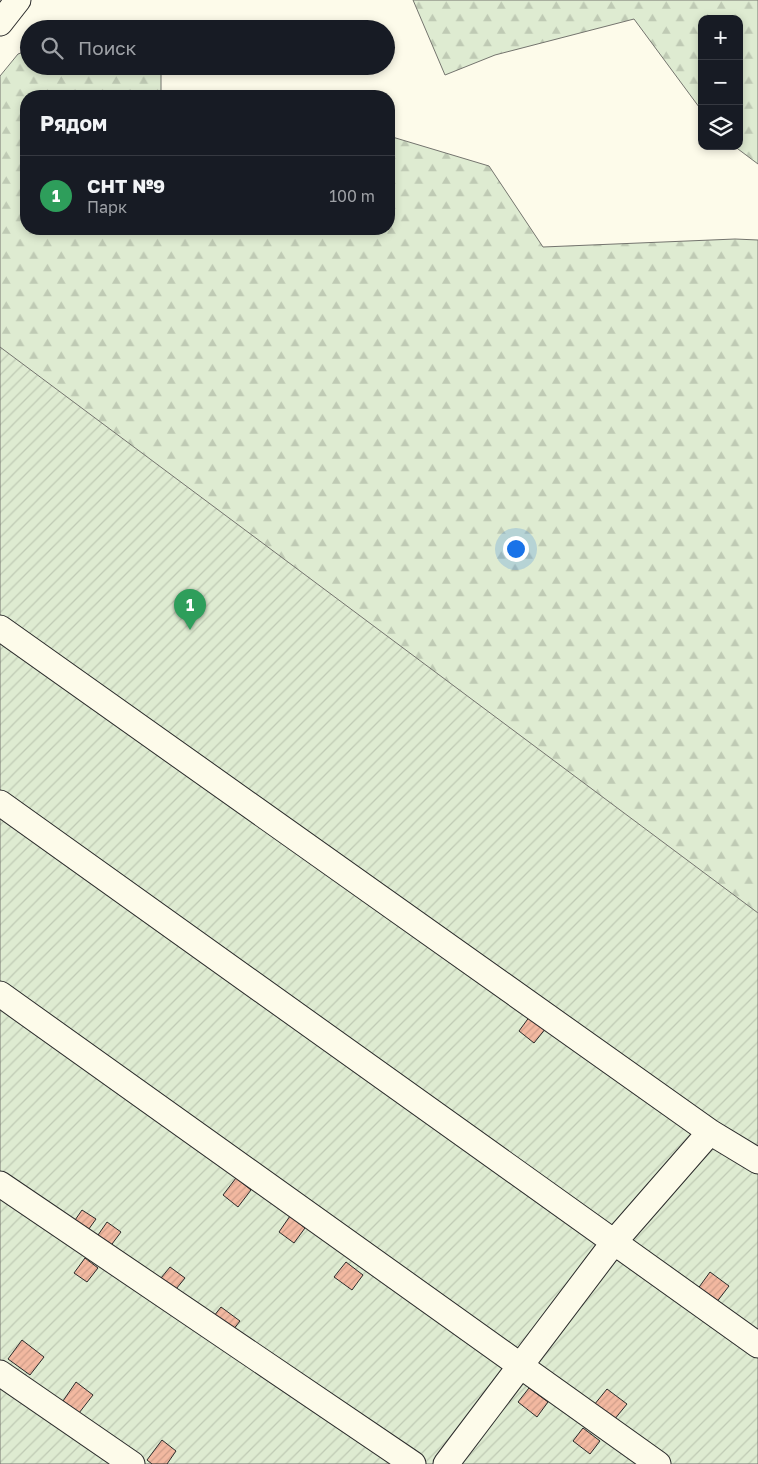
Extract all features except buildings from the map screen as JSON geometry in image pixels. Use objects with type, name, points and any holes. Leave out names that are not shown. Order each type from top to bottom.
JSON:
[{"type":"street","points":[[0,22],[18,0]]},
{"type":"street","points":[[0,628],[710,1132],[758,1161]]},
{"type":"street","points":[[0,803],[758,1345]]},
{"type":"street","points":[[0,994],[658,1464]]},
{"type":"street","points":[[446,1464],[614,1242],[710,1132]]},
{"type":"street","points":[[0,1184],[413,1464]]},
{"type":"street","points":[[0,1373],[132,1464]]},
{"type":"green space","points":[[413,0],[758,0],[758,164],[739,150],[743,150],[743,15],[698,15],[698,106],[634,19],[495,55],[445,75]]},
{"type":"green space","points":[[20,53],[20,75],[161,75],[161,90],[20,90],[20,235],[395,235],[395,138],[489,166],[543,247],[735,239],[758,240],[758,921],[0,374],[0,76]]},
{"type":"green space","points":[[0,347],[758,913],[758,1464],[0,1464]]},
{"type":"place","name":"СНТ №9","points":[[190,630]]}]
